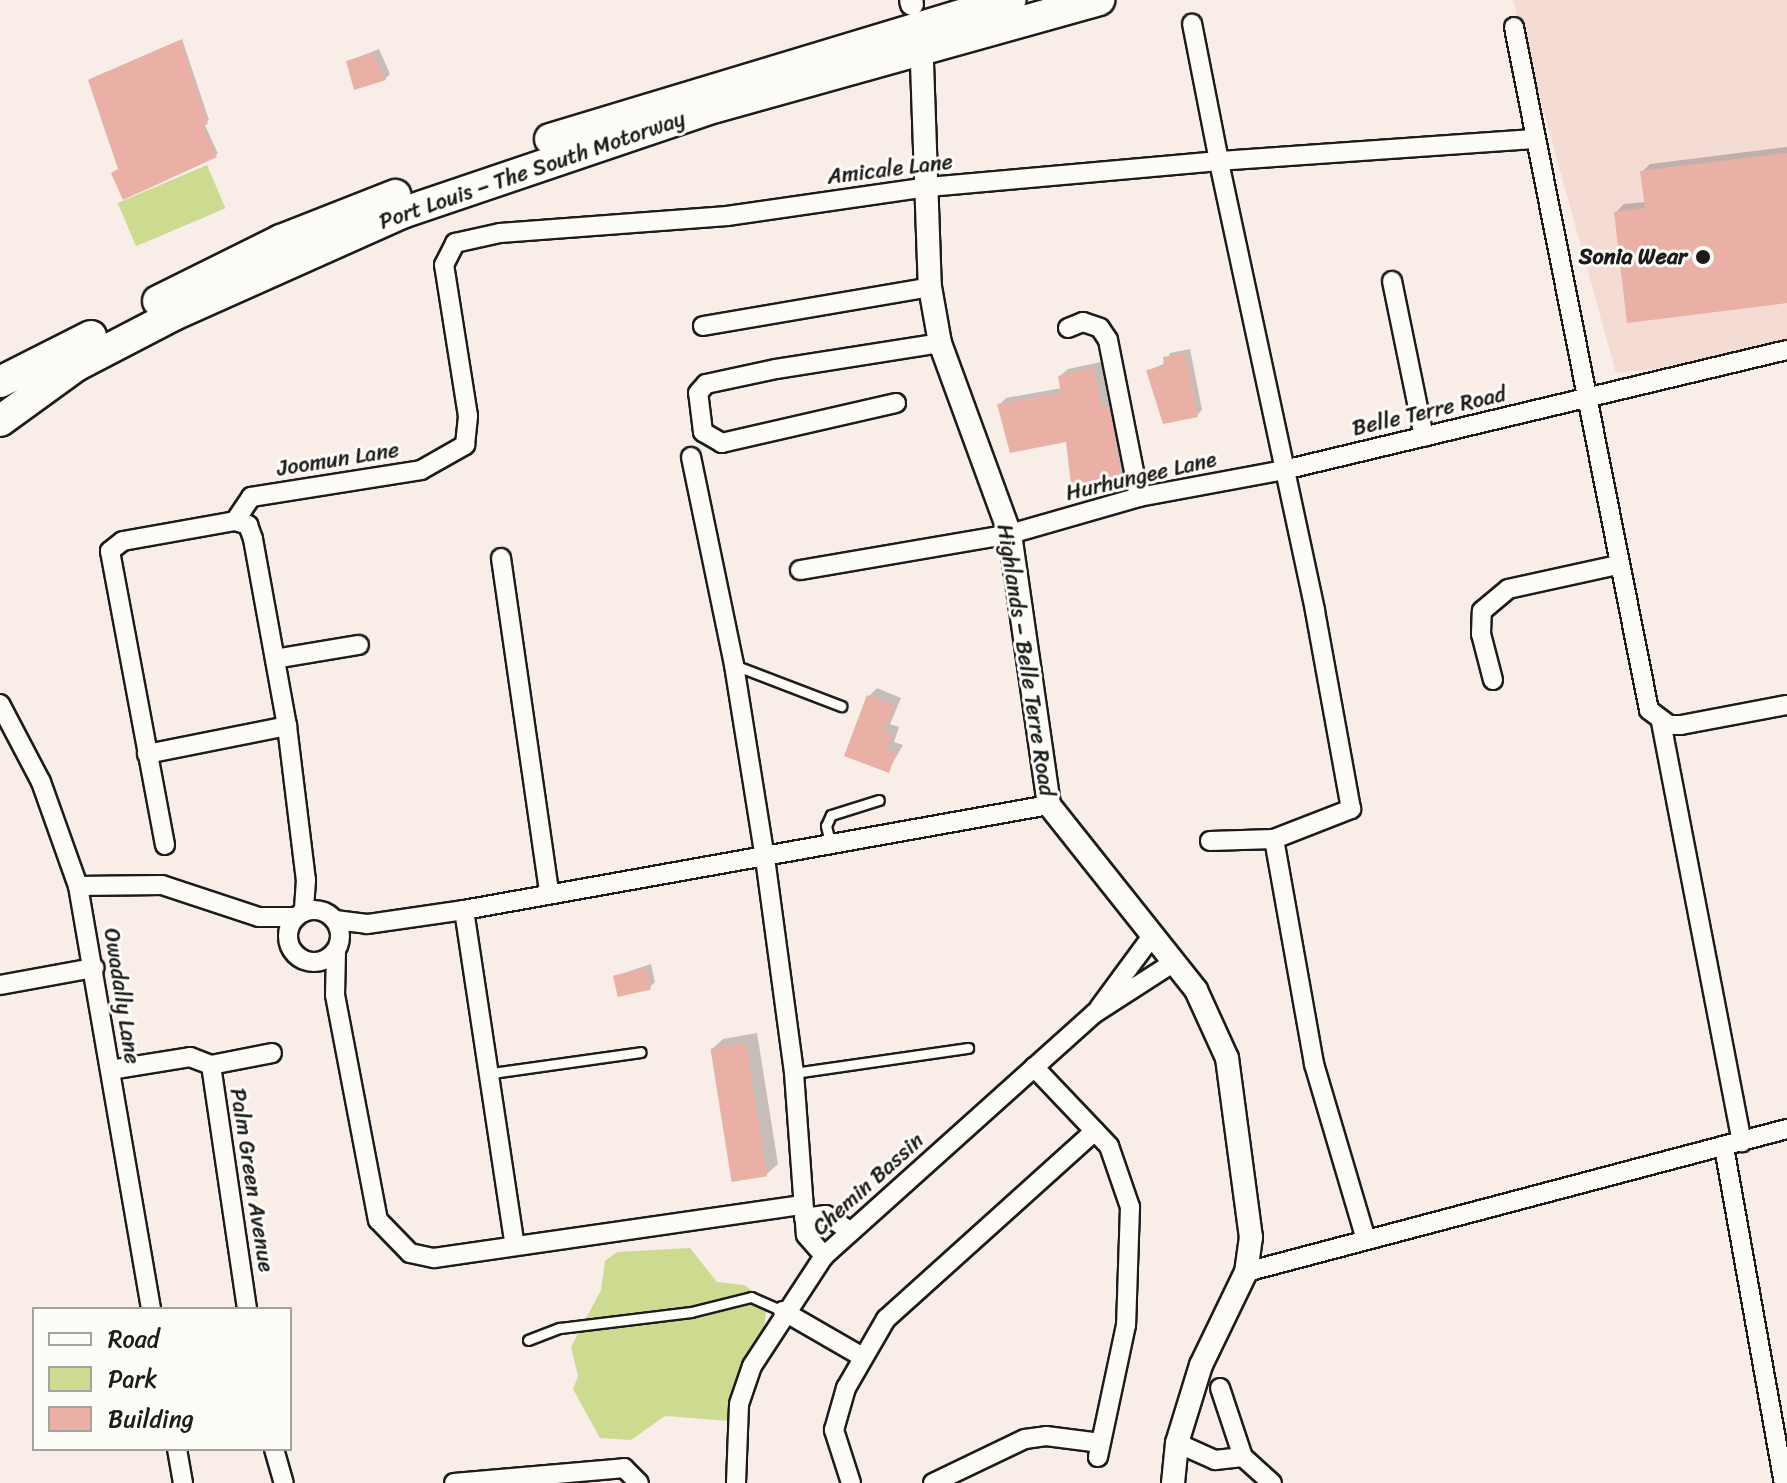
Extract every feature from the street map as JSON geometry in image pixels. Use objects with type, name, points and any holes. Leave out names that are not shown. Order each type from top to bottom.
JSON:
[{"type":"highway","name":"Port Louis – The South Motorway","points":[[0,382],[202,277],[360,208],[607,119],[1011,0]]},
{"type":"highway","name":"Port Louis – The South Motorway","points":[[0,421],[76,366],[160,322],[402,213],[716,107],[1099,0]]},
{"type":"street","points":[[1192,24],[1351,809],[1274,839],[1210,841]]},
{"type":"street","points":[[1514,27],[1642,691],[1649,710],[1661,722],[1733,1145],[1784,1483]]},
{"type":"street","name":"Highlands – Belle Terre Road","points":[[922,63],[929,187],[930,287],[940,343],[1010,534],[1049,805],[1174,962],[1214,1023],[1227,1058],[1248,1192],[1251,1237],[1246,1272],[1201,1365],[1177,1443],[1173,1483]]},
{"type":"street","name":"Amicale Lane","points":[[444,265],[455,243],[500,233],[727,216],[929,187],[1219,161],[1535,139]]},
{"type":"street","name":"Joomun Lane","points":[[235,521],[251,497],[421,470],[465,445],[468,416],[444,265]]},
{"type":"street","points":[[1392,281],[1424,437]]},
{"type":"street","points":[[703,326],[930,287]]},
{"type":"street","points":[[1068,328],[1083,322],[1100,328],[1108,340],[1139,497]]},
{"type":"street","points":[[896,403],[722,443],[703,432],[698,393],[706,384],[776,369],[940,343]]},
{"type":"street","name":"Belle Terre Road","points":[[1284,470],[1787,350]]},
{"type":"street","points":[[691,457],[734,665],[765,858],[794,1073],[806,1235],[824,1256]]},
{"type":"street","name":"Hurhungee Lane","points":[[800,570],[1010,534],[1139,497],[1284,470]]},
{"type":"street","points":[[165,845],[110,551],[123,541],[235,521],[248,525],[253,539],[287,726],[306,880],[300,914],[287,935],[297,954]]},
{"type":"street","points":[[501,558],[549,892]]},
{"type":"street","points":[[1493,680],[1481,634],[1482,611],[1508,589],[1617,565]]},
{"type":"street","points":[[275,659],[359,645]]},
{"type":"street","name":"Owadally Lane","points":[[0,704],[41,782],[78,886],[151,1307]]},
{"type":"street","points":[[1661,722],[1700,723],[1787,705]]},
{"type":"street","points":[[147,754],[287,726]]},
{"type":"street","points":[[78,886],[162,885],[259,917],[300,914],[367,924],[765,858],[1049,805]]},
{"type":"street","points":[[1274,839],[1314,1064],[1366,1239]]},
{"type":"street","points":[[306,880],[331,917],[338,947],[335,995],[378,1220],[410,1253],[434,1258],[514,1242],[803,1212],[826,1215],[850,1231]]},
{"type":"street","points":[[464,910],[492,1073],[514,1242]]},
{"type":"street","points":[[259,917],[335,995]]},
{"type":"street","points":[[297,954],[325,960],[367,924]]},
{"type":"street","points":[[1095,1013],[1152,936]]},
{"type":"street","points":[[1095,1013],[1174,962]]},
{"type":"street","points":[[0,985],[94,968]]},
{"type":"street","name":"Chemin Bassin","points":[[736,1483],[739,1404],[752,1366],[783,1311],[824,1256],[1095,1013]]},
{"type":"street","points":[[211,1065],[272,1053]]},
{"type":"street","name":"Palm Green Avenue","points":[[110,1070],[190,1057],[211,1065],[247,1307]]},
{"type":"street","points":[[933,1483],[1025,1439],[1046,1436],[1099,1450],[1126,1325],[1130,1207],[1120,1168],[1095,1131],[1034,1067]]},
{"type":"street","points":[[1246,1272],[1787,1129]]},
{"type":"street","points":[[851,1483],[834,1430],[861,1356],[886,1319],[1095,1131]]},
{"type":"street","points":[[783,1311],[861,1356]]},
{"type":"street","points":[[1220,1388],[1243,1457],[1272,1483]]},
{"type":"street","points":[[1177,1443],[1215,1460],[1243,1457]]},
{"type":"street","points":[[177,1451],[183,1483]]},
{"type":"street","points":[[275,1451],[284,1483]]},
{"type":"street","points":[[454,1483],[552,1477],[624,1468],[639,1483]]},
{"type":"lane","points":[[734,665],[841,706]]},
{"type":"lane","points":[[831,846],[826,826],[831,815],[879,800]]},
{"type":"lane","points":[[794,1073],[968,1048]]},
{"type":"lane","points":[[492,1073],[641,1052]]},
{"type":"lane","points":[[528,1340],[560,1328],[691,1312],[751,1297],[783,1311]]},
{"type":"shaded area","points":[[1513,0],[1787,0],[1787,354],[1616,373]]},
{"type":"green space","points":[[207,165],[225,208],[136,246],[118,203]]},
{"type":"green space","points":[[690,1248],[717,1282],[744,1285],[767,1301],[761,1359],[731,1421],[665,1416],[631,1440],[600,1438],[573,1389],[578,1376],[571,1347],[601,1290],[605,1261],[617,1252]]},
{"type":"building","points":[[181,40],[208,124],[203,126],[217,157],[123,200],[111,173],[118,169],[88,80]]},
{"type":"building","points":[[373,53],[386,80],[354,90],[346,61]]},
{"type":"building","name":"Sonia Wear","points":[[1787,153],[1787,303],[1627,323],[1614,212],[1645,208],[1640,171]]},
{"type":"building","points":[[1185,353],[1198,417],[1163,424],[1146,370],[1164,367],[1163,357]]},
{"type":"building","points":[[1094,368],[1101,406],[1109,405],[1123,486],[1072,493],[1066,442],[1010,453],[997,404],[1061,393],[1058,376]]},
{"type":"building","points":[[867,695],[894,705],[884,732],[893,735],[887,750],[896,753],[889,773],[844,756]]},
{"type":"building","points":[[646,968],[651,989],[618,997],[613,976]]},
{"type":"building","points":[[746,1043],[767,1176],[732,1182],[710,1049]]},
{"type":"place","name":"Sonia Wear","points":[[1703,257]]}]
